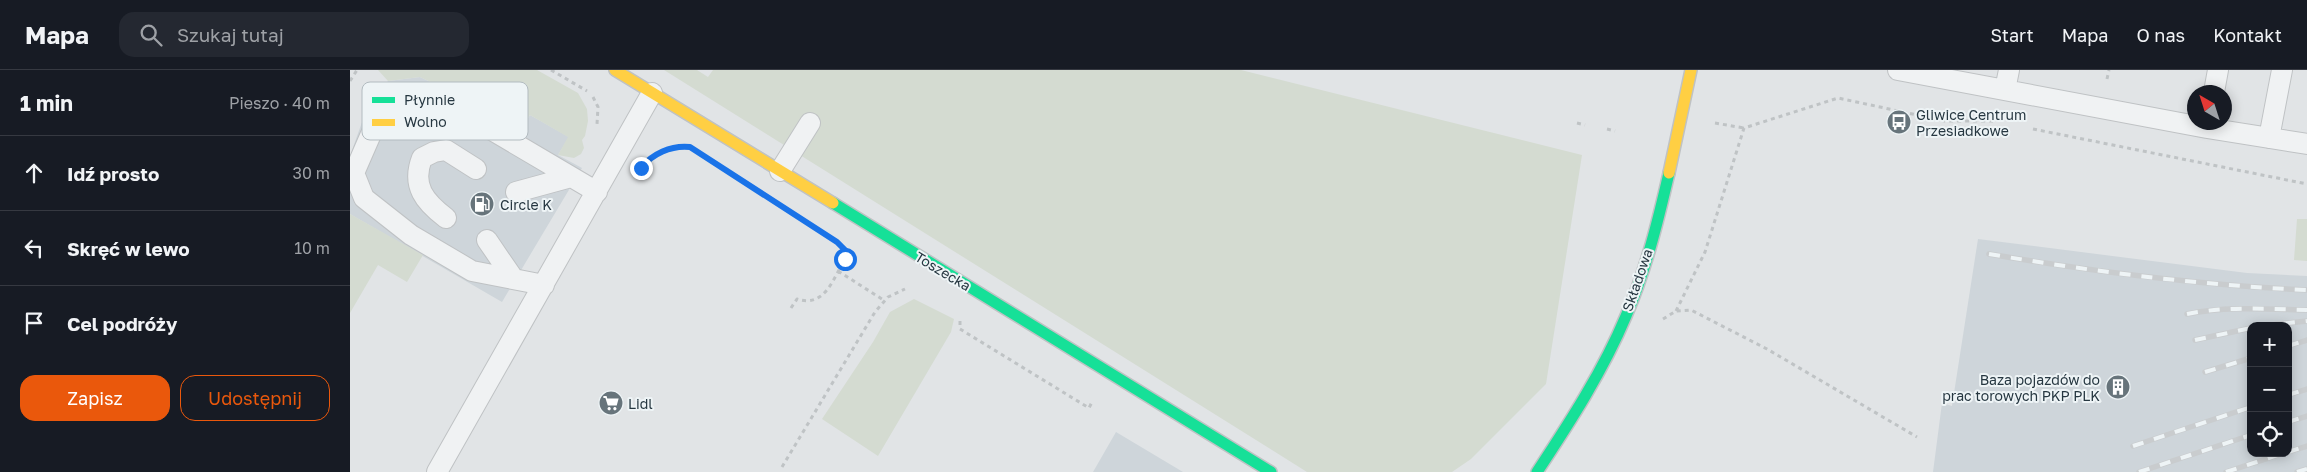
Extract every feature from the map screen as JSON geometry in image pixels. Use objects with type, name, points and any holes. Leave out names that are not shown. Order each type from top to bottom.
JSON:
[{"type":"street","name":"Toszecka","points":[[615,70],[1272,472]]},
{"type":"street","name":"Składowa","points":[[1537,472],[1583,402],[1635,293],[1648,252],[1691,70]]},
{"type":"lane","points":[[1898,70],[1944,74],[2006,90],[2187,121]]},
{"type":"lane","points":[[2006,90],[2009,70]]},
{"type":"lane","points":[[2215,85],[2218,70]]},
{"type":"lane","points":[[2269,138],[2282,70]]},
{"type":"lane","points":[[437,472],[652,93]]},
{"type":"lane","points":[[780,171],[810,123]]},
{"type":"lane","points":[[2231,130],[2307,144]]},
{"type":"lane","points":[[368,140],[354,173],[364,198],[411,235],[472,271],[544,284]]},
{"type":"lane","points":[[508,140],[597,192]]},
{"type":"lane","points":[[446,218],[429,205],[420,190],[417,171],[422,158],[434,152],[446,150],[476,169]]},
{"type":"lane","points":[[516,192],[571,177]]},
{"type":"lane","points":[[487,240],[513,278]]},
{"type":"path","points":[[350,81],[357,70]]},
{"type":"path","points":[[551,70],[590,92],[598,106],[598,122],[592,139],[618,155],[641,168],[649,158],[680,146]]},
{"type":"path","points":[[1707,122],[1744,128],[1838,98],[1945,121],[1995,121]]},
{"type":"path","points":[[1577,123],[1585,125]]},
{"type":"path","points":[[1676,311],[1705,252],[1744,128]]},
{"type":"path","points":[[1608,129],[1615,131]]},
{"type":"path","points":[[2031,129],[2307,184]]},
{"type":"path","points":[[791,308],[797,298],[811,302],[822,297],[845,259],[846,251],[842,246]]},
{"type":"path","points":[[838,271],[885,301]]},
{"type":"path","points":[[782,467],[875,312],[885,301],[903,289],[909,289]]},
{"type":"path","points":[[1659,327],[1664,318],[1676,311],[1690,310],[1767,349],[1917,437]]},
{"type":"path","points":[[959,318],[960,329],[1056,389],[1089,408],[1093,401],[1100,405]]},
{"type":"shaded area","points":[[378,70],[537,70],[578,93],[587,109],[588,121],[585,136],[582,140],[584,148],[581,154],[574,158],[558,155],[568,137],[530,115],[528,118],[528,82],[430,82],[420,77],[388,81]]},
{"type":"shaded area","points":[[664,70],[697,70],[708,77],[713,70],[1241,70],[1582,155],[1546,384],[1471,459],[1452,472],[1307,472]]},
{"type":"shaded area","points":[[420,77],[430,82],[387,82]]},
{"type":"shaded area","points":[[530,115],[569,137],[558,155],[582,168],[502,302],[350,214],[350,156],[362,122],[362,140],[528,140],[528,118]]},
{"type":"shaded area","points":[[350,214],[423,255],[407,282],[378,265],[350,313]]},
{"type":"shaded area","points":[[2297,219],[2307,219],[2307,261],[2294,260]]},
{"type":"shaded area","points":[[1978,239],[2247,273],[2307,276],[2307,472],[1933,472],[1942,403],[1952,406]]},
{"type":"shaded area","points":[[914,299],[954,319],[951,332],[878,456],[822,419],[873,342],[890,312]]},
{"type":"shaded area","points":[[1116,432],[1183,472],[1093,472]]},
{"type":"railway","points":[[1989,254],[2148,277],[2227,285],[2307,290]]},
{"type":"railway","points":[[2187,314],[2232,309],[2307,310]]},
{"type":"railway","points":[[2292,323],[2307,321]]},
{"type":"railway","points":[[2195,340],[2247,329]]},
{"type":"railway","points":[[2292,345],[2307,340]]},
{"type":"railway","points":[[2205,372],[2247,359]]},
{"type":"railway","points":[[2292,394],[2307,389]]},
{"type":"railway","points":[[2133,446],[2247,408]]},
{"type":"railway","points":[[2292,421],[2307,416]]},
{"type":"railway","points":[[2139,472],[2247,436]]},
{"type":"railway","points":[[2292,451],[2307,446]]},
{"type":"railway","points":[[2226,472],[2272,457]]},
{"type":"railway","points":[[2297,472],[2307,469]]},
{"type":"traffic: fast","points":[[1537,472],[1574,415],[1607,357],[1626,316],[1656,227],[1669,173]]},
{"type":"traffic: fast","points":[[833,203],[1271,472]]},
{"type":"traffic: slow","points":[[615,70],[833,203]]},
{"type":"traffic: slow","points":[[1669,173],[1691,70]]},
{"type":"place","name":"Gliwice Centrum Przesiadkowe","points":[[1899,122]]},
{"type":"place","name":"Circle K","points":[[482,204]]},
{"type":"place","name":"Baza pojazdów do prac torowych PKP PLK","points":[[2118,387]]},
{"type":"place","name":"Lidl","points":[[611,403]]},
{"type":"route","points":[[641,168],[649,158],[665,151],[680,146],[690,147],[837,242],[846,251],[845,259]]}]
